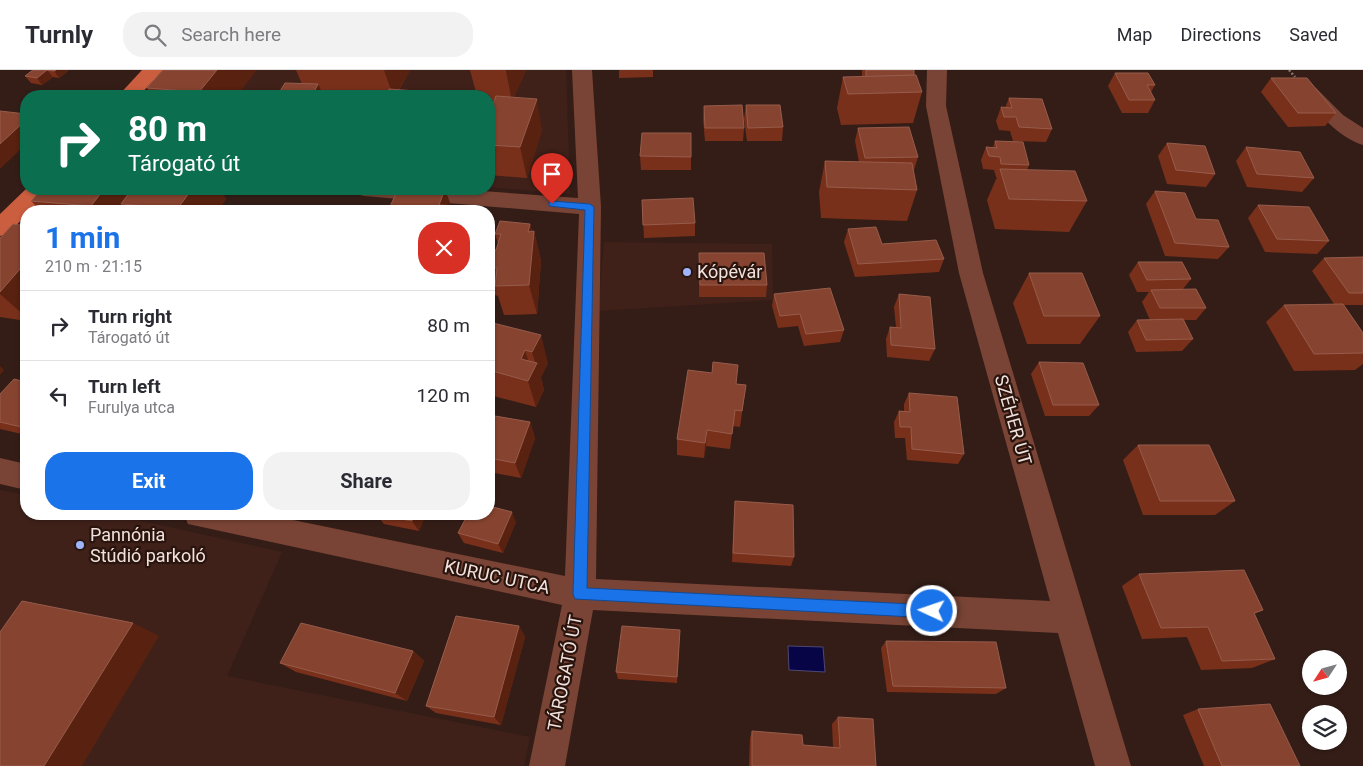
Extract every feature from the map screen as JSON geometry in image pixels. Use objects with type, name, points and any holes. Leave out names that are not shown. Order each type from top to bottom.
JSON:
[{"type":"main road","points":[[134,90],[153,70]]},
{"type":"main road","points":[[23,205],[33,195]]},
{"type":"main road","points":[[0,228],[20,208]]},
{"type":"street","name":"TÁROGATÓ ÚT","points":[[547,766],[580,594],[590,207],[582,70]]},
{"type":"street","name":"SZÉHER ÚT","points":[[937,70],[936,106],[971,273],[1113,766]]},
{"type":"street","points":[[1309,92],[1336,119],[1363,138]]},
{"type":"street","points":[[439,195],[590,207]]},
{"type":"street","points":[[0,472],[20,476]]},
{"type":"street","name":"KURUC UTCA","points":[[228,520],[580,594],[1069,618]]},
{"type":"shaded area","points":[[183,70],[566,70],[570,194],[495,188],[495,90],[165,90]]},
{"type":"shaded area","name":"Kópévár","points":[[604,242],[772,244],[773,300],[598,311]]},
{"type":"shaded area","points":[[0,490],[20,494],[20,520],[137,520],[282,552],[227,676],[530,737],[524,766],[0,766]]},
{"type":"shaded area","points":[[788,646],[823,647],[825,672],[789,670]]},
{"type":"building","points":[[33,70],[47,70],[37,78],[25,76]]},
{"type":"building","points":[[163,70],[217,70],[201,90],[147,88]]},
{"type":"building","points":[[866,70],[914,70],[914,75],[866,77]]},
{"type":"building","points":[[1115,73],[1148,73],[1155,85],[1147,85],[1155,100],[1129,100]]},
{"type":"building","points":[[916,75],[922,92],[848,94],[843,77]]},
{"type":"building","points":[[1271,78],[1307,78],[1336,113],[1298,113]]},
{"type":"building","points":[[285,83],[318,84],[315,90],[281,90]]},
{"type":"building","points":[[496,96],[537,99],[520,147],[495,145]]},
{"type":"building","points":[[1009,98],[1042,99],[1052,129],[1019,127],[1016,117],[1004,117],[1001,107],[1012,108]]},
{"type":"building","points":[[742,105],[744,128],[705,128],[704,106]]},
{"type":"building","points":[[746,105],[780,105],[783,127],[748,128]]},
{"type":"building","points":[[0,111],[20,113],[20,126],[0,144]]},
{"type":"building","points":[[909,127],[918,157],[865,158],[858,128]]},
{"type":"building","points":[[642,133],[691,133],[691,157],[640,156]]},
{"type":"building","points":[[995,141],[1023,142],[1029,165],[1001,164],[1000,157],[989,156],[986,147],[997,148]]},
{"type":"building","points":[[1167,143],[1205,146],[1215,174],[1176,170]]},
{"type":"building","points":[[1246,147],[1300,152],[1314,178],[1257,174]]},
{"type":"building","points":[[825,161],[912,163],[917,190],[827,187]]},
{"type":"building","points":[[1000,169],[1075,171],[1087,201],[1009,199]]},
{"type":"building","points":[[1155,191],[1185,193],[1196,219],[1218,220],[1229,247],[1175,243]]},
{"type":"building","points":[[36,195],[99,195],[92,205],[31,201]]},
{"type":"building","points":[[128,195],[188,195],[180,205],[121,204]]},
{"type":"building","points":[[395,195],[443,195],[439,205],[391,205]]},
{"type":"building","points":[[693,198],[695,223],[643,225],[642,200]]},
{"type":"building","points":[[1258,205],[1309,207],[1329,241],[1277,239]]},
{"type":"building","points":[[500,221],[530,224],[528,232],[534,231],[529,285],[495,286],[497,268],[495,268],[495,250],[501,234],[495,234]]},
{"type":"building","points":[[13,224],[20,225],[20,269],[0,292],[0,238]]},
{"type":"building","points":[[876,227],[882,244],[936,240],[944,259],[858,264],[848,229]]},
{"type":"building","points":[[699,253],[764,253],[767,285],[700,285]]},
{"type":"building","points":[[1363,257],[1363,293],[1349,293],[1324,258]]},
{"type":"building","points":[[1138,262],[1182,262],[1191,279],[1147,280]]},
{"type":"building","points":[[1029,273],[1082,273],[1100,316],[1044,316]]},
{"type":"building","points":[[830,288],[844,330],[806,334],[800,314],[780,316],[774,294]]},
{"type":"building","points":[[1196,289],[1206,308],[1160,308],[1151,290]]},
{"type":"building","points":[[899,294],[930,297],[935,349],[891,345],[890,327],[901,328]]},
{"type":"building","points":[[1343,304],[1363,333],[1363,353],[1314,354],[1284,305]]},
{"type":"building","points":[[1183,319],[1193,339],[1146,340],[1137,320]]},
{"type":"building","points":[[495,324],[541,335],[532,352],[525,350],[521,359],[537,363],[528,381],[495,372]]},
{"type":"building","points":[[713,362],[738,365],[736,384],[746,385],[742,411],[735,410],[732,434],[707,430],[705,443],[677,439],[688,370],[712,373]]},
{"type":"building","points":[[1039,362],[1083,363],[1099,405],[1053,405]]},
{"type":"building","points":[[14,379],[20,380],[20,427],[0,422],[0,394]]},
{"type":"building","points":[[909,393],[957,397],[964,454],[912,449],[911,427],[900,427],[899,411],[910,412]]},
{"type":"building","points":[[495,416],[530,422],[515,463],[495,459]]},
{"type":"building","points":[[1138,445],[1209,445],[1235,501],[1160,501]]},
{"type":"building","points":[[735,501],[793,505],[794,557],[733,553]]},
{"type":"building","points":[[495,508],[512,512],[498,544],[458,533],[465,520],[495,520]]},
{"type":"building","points":[[1244,570],[1263,610],[1254,613],[1275,659],[1222,661],[1208,627],[1161,628],[1139,574]]},
{"type":"building","points":[[22,601],[133,623],[44,766],[0,766],[0,632]]},
{"type":"building","points":[[456,616],[519,626],[494,717],[426,706]]},
{"type":"building","points":[[301,623],[413,651],[395,693],[280,663]]},
{"type":"building","points":[[622,626],[680,630],[677,677],[616,672]]},
{"type":"building","points":[[886,641],[996,642],[1006,688],[893,686]]},
{"type":"building","points":[[1270,704],[1300,766],[1222,766],[1198,709]]},
{"type":"building","points":[[838,717],[873,719],[876,766],[752,766],[752,731],[802,735],[803,745],[840,748]]},
{"type":"place","name":"Kópévár","points":[[687,272]]},
{"type":"place","name":"Pannónia Stúdió parkoló","points":[[80,545]]},
{"type":"route","points":[[552,204],[590,207],[580,594],[932,611]]}]
